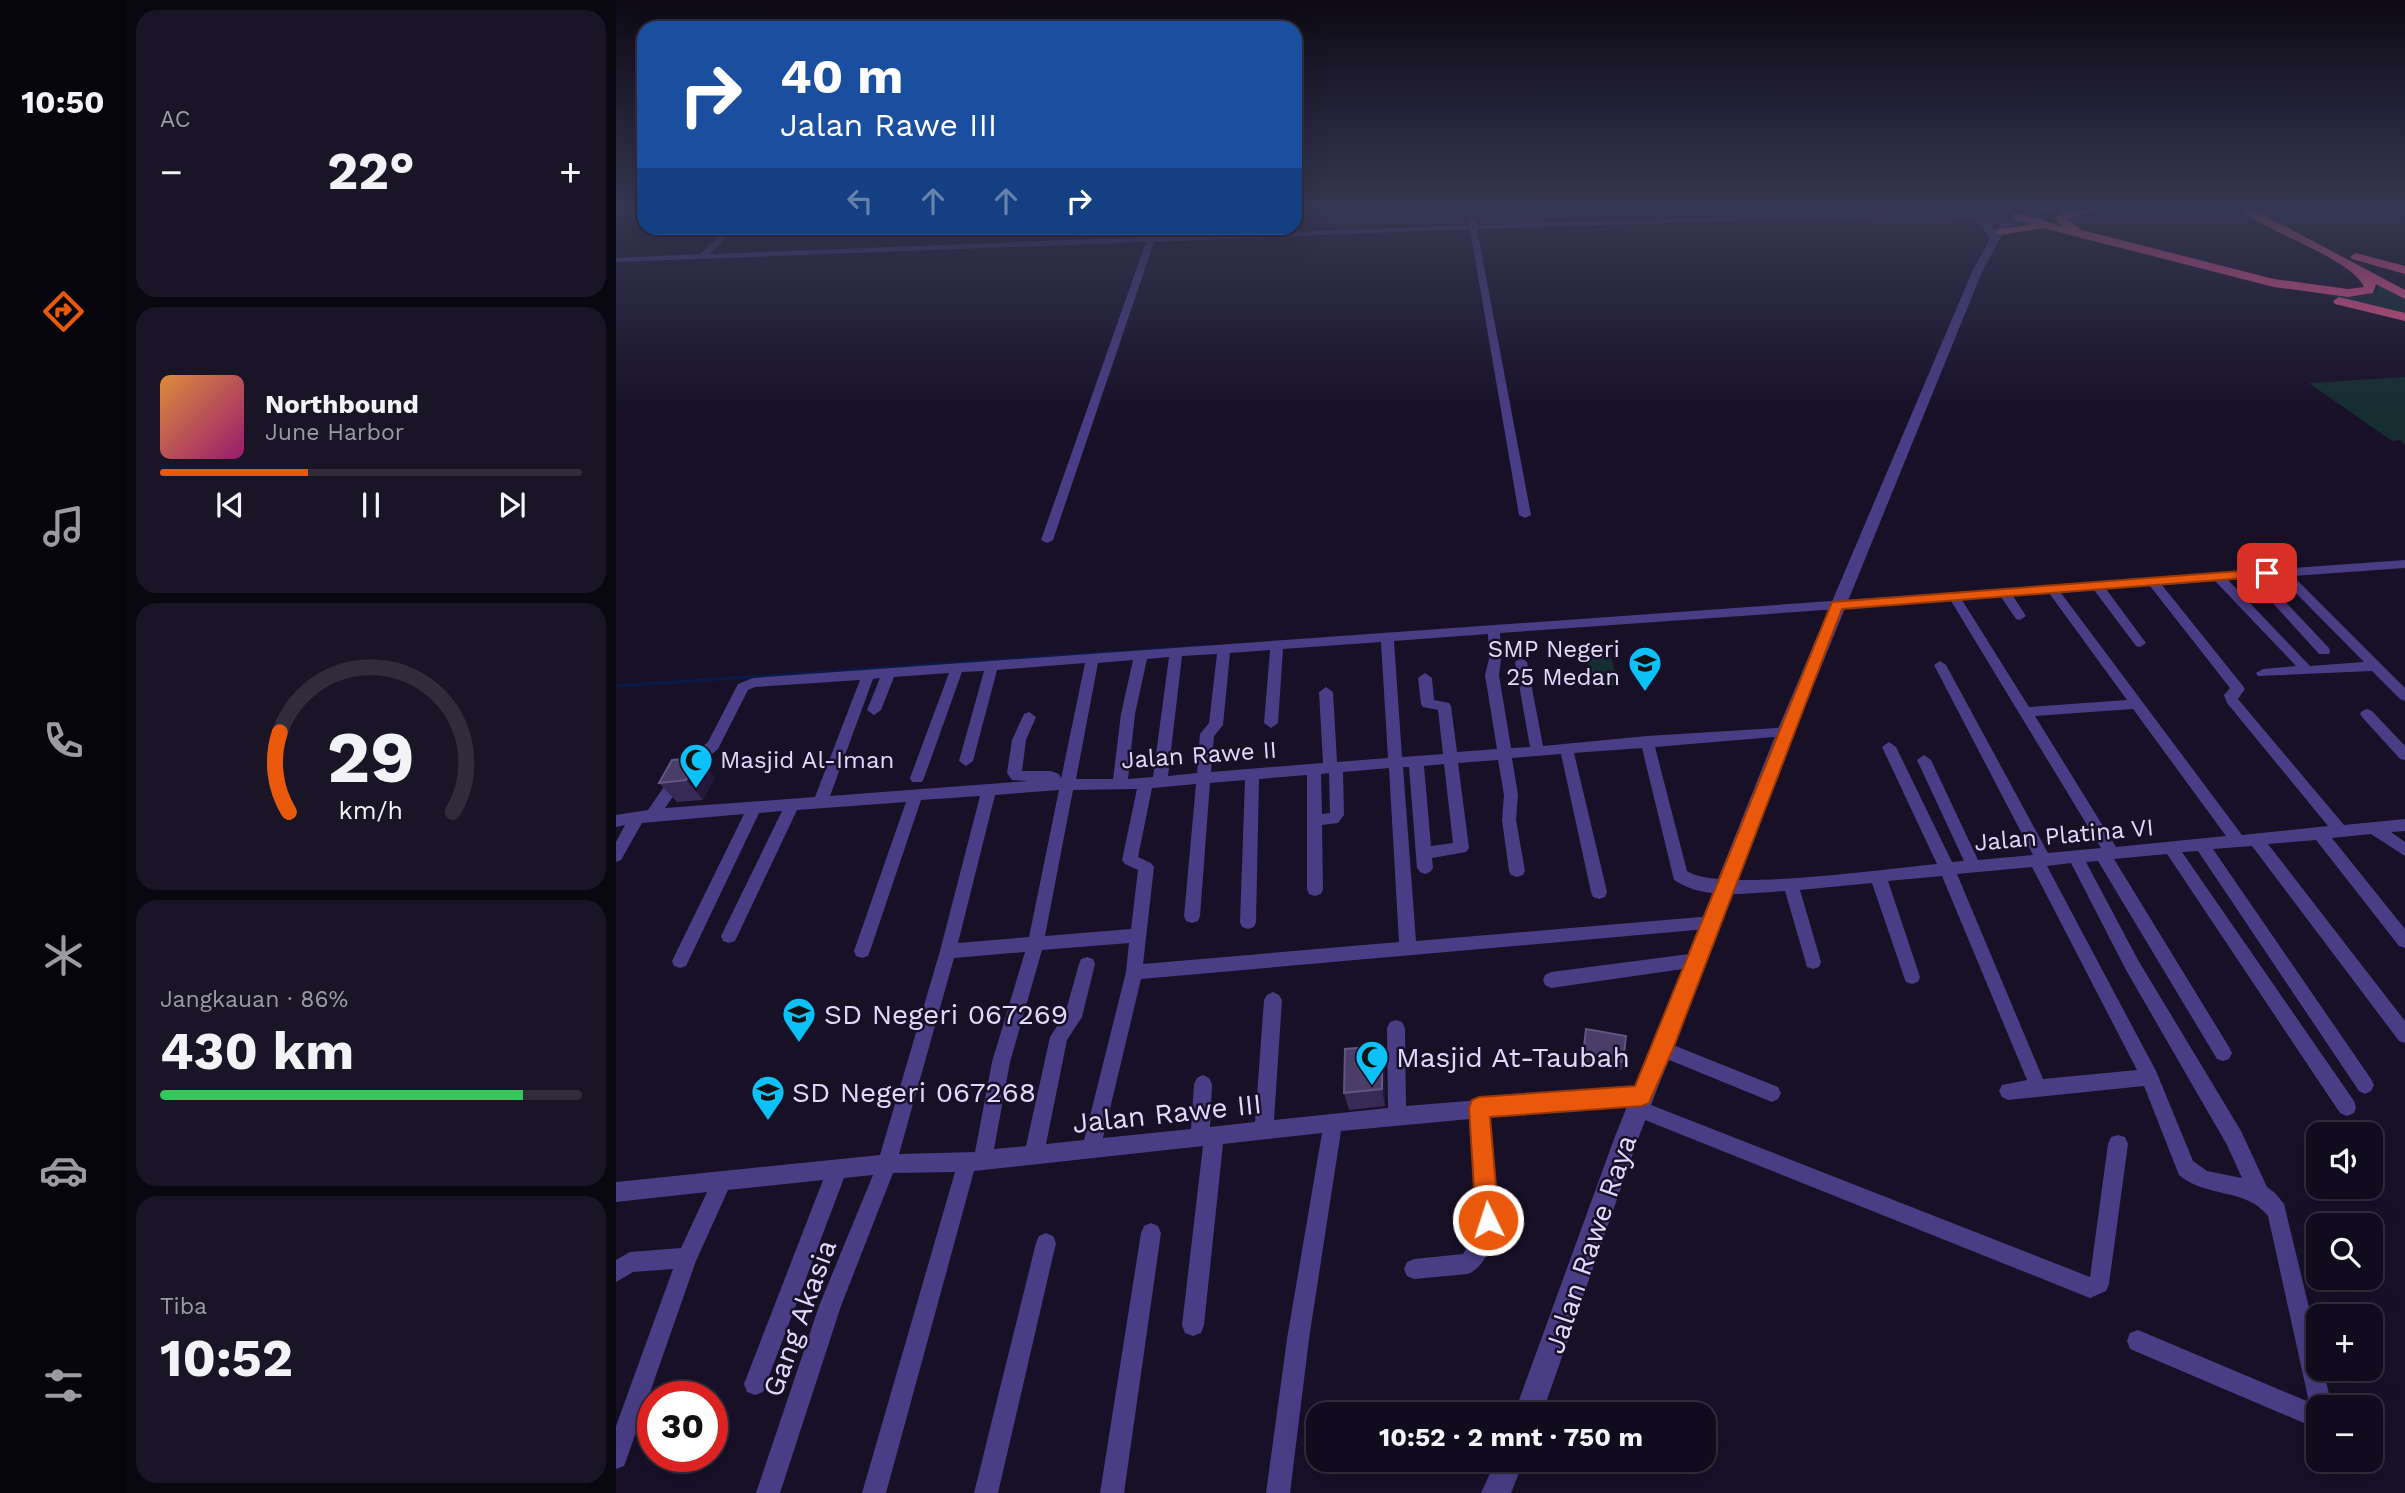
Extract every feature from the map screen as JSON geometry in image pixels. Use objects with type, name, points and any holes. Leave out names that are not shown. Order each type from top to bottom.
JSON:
[{"type":"highway","points":[[2225,276],[2405,317]]},
{"type":"highway","points":[[2252,276],[2320,292],[2355,295],[2369,290],[2370,281],[2363,276]]},
{"type":"highway","points":[[2373,276],[2405,295]]},
{"type":"highway","points":[[2381,276],[2405,288]]},
{"type":"street","points":[[1047,540],[1139,276]]},
{"type":"street","points":[[1482,276],[1525,514]]},
{"type":"street","name":"Jalan Rawe Raya","points":[[1533,1402],[1555,1349],[1639,1102],[1663,1049],[1839,599],[1975,276]]},
{"type":"street","points":[[653,815],[684,769],[713,745],[743,687],[753,683],[1494,631],[1839,599],[1954,596],[2405,564]]},
{"type":"street","points":[[2282,572],[2405,695]]},
{"type":"street","points":[[2253,574],[2324,651]]},
{"type":"street","points":[[2218,577],[2307,670]]},
{"type":"street","points":[[2152,581],[2238,689],[2231,695],[2232,699],[2340,831]]},
{"type":"street","points":[[2096,585],[2140,643]]},
{"type":"street","points":[[2052,589],[2137,704],[2405,1035]]},
{"type":"street","points":[[2004,592],[2020,616]]},
{"type":"street","points":[[1954,596],[2026,712],[2223,1053]]},
{"type":"street","points":[[1494,631],[1495,660],[1492,675],[1511,795],[1509,820],[1517,871]]},
{"type":"street","points":[[1387,638],[1408,947]]},
{"type":"street","points":[[1271,723],[1278,646]]},
{"type":"street","points":[[1192,916],[1207,734],[1216,725],[1224,649]]},
{"type":"street","points":[[1091,1149],[1134,972],[1146,867],[1130,860],[1153,782],[1177,653]]},
{"type":"street","points":[[1120,785],[1128,714],[1141,655]]},
{"type":"street","points":[[874,1493],[975,1160],[1035,944],[1060,784],[1092,659]]},
{"type":"street","points":[[1521,662],[1537,749]]},
{"type":"street","points":[[1940,665],[2150,1077],[2190,1173],[2259,1193],[2273,1203],[2318,1395]]},
{"type":"street","points":[[966,761],[992,666]]},
{"type":"street","points":[[2263,673],[2374,666]]},
{"type":"street","points":[[917,778],[957,668]]},
{"type":"street","points":[[874,710],[889,673]]},
{"type":"street","points":[[820,803],[868,675]]},
{"type":"street","points":[[1416,761],[1424,861],[1461,848],[1444,706],[1428,704],[1425,678]]},
{"type":"street","points":[[1314,820],[1337,815],[1327,768],[1326,691]]},
{"type":"street","points":[[2026,712],[2137,704]]},
{"type":"street","points":[[2367,714],[2405,755]]},
{"type":"street","points":[[1029,717],[1019,740],[1014,773],[1017,776],[1051,776],[1060,784]]},
{"type":"street","name":"Jalan Rawe II","points":[[616,821],[636,820],[653,815],[989,789],[1060,784],[1120,785],[1504,755],[1537,749],[1786,731]]},
{"type":"street","name":"Jalan Platina VI","points":[[1647,741],[1679,875],[1688,882],[1726,886],[1791,884],[2405,825]]},
{"type":"street","points":[[1566,747],[1599,892]]},
{"type":"street","points":[[1889,747],[1947,869],[2035,1077]]},
{"type":"street","points":[[1924,760],[1974,867]]},
{"type":"street","points":[[1315,889],[1314,820],[1327,768]]},
{"type":"street","points":[[1248,922],[1252,774]]},
{"type":"street","name":"Gang Akasia","points":[[768,1493],[830,1306],[887,1164],[948,951],[989,789]]},
{"type":"street","points":[[862,951],[916,795]]},
{"type":"street","points":[[729,936],[792,805]]},
{"type":"street","points":[[680,961],[754,808]]},
{"type":"street","points":[[616,856],[636,820]]},
{"type":"street","points":[[2373,828],[2405,850]]},
{"type":"street","points":[[2319,833],[2405,941]]},
{"type":"street","points":[[2202,845],[2365,1085]]},
{"type":"street","points":[[2171,848],[2347,1107]]},
{"type":"street","points":[[2076,858],[2132,965],[2234,1138],[2259,1193]]},
{"type":"street","points":[[1878,876],[1912,976]]},
{"type":"street","points":[[1791,884],[1813,962]]},
{"type":"street","points":[[1134,972],[1242,965],[1408,947],[1712,923]]},
{"type":"street","points":[[948,951],[1139,935]]},
{"type":"street","points":[[1551,980],[1697,960]]},
{"type":"street","points":[[1034,1155],[1059,1037],[1073,1017],[1087,964]]},
{"type":"street","points":[[1264,1130],[1273,1000]]},
{"type":"street","points":[[1396,1028],[1397,1116]]},
{"type":"street","points":[[1663,1049],[1772,1093]]},
{"type":"street","points":[[2008,1091],[2150,1077]]},
{"type":"street","points":[[1193,1325],[1207,1137],[1203,1084]]},
{"type":"street","points":[[1639,1102],[2090,1289],[2099,1284],[2118,1144]]},
{"type":"street","name":"Jalan Rawe III","points":[[616,1192],[887,1164],[1034,1155],[1479,1108],[1639,1102]]},
{"type":"street","points":[[1414,1269],[1468,1264],[1486,1236],[1488,1220],[1479,1108]]},
{"type":"street","points":[[1278,1493],[1298,1339],[1333,1123]]},
{"type":"street","points":[[755,1384],[837,1170]]},
{"type":"street","points":[[616,1458],[687,1258],[722,1182]]},
{"type":"street","points":[[1112,1493],[1151,1233]]},
{"type":"street","points":[[986,1493],[1046,1243]]},
{"type":"street","points":[[616,1272],[630,1262],[687,1258]]},
{"type":"street","points":[[2138,1340],[2306,1412]]},
{"type":"street","points":[[1496,1493],[1505,1472]]},
{"type":"green space","points":[[2375,281],[2405,298],[2405,316],[2319,293],[2364,296],[2378,290]]},
{"type":"green space","points":[[2405,377],[2405,445],[2400,440],[2392,441],[2309,383]]},
{"type":"green space","points":[[1610,654],[1619,685],[1594,688],[1586,656]]},
{"type":"building","points":[[699,758],[686,780],[659,783],[672,760]]},
{"type":"building","points":[[1586,1029],[1626,1036],[1623,1062],[1583,1055]]},
{"type":"building","points":[[1382,1046],[1382,1089],[1344,1093],[1345,1049]]},
{"type":"waterway","points":[[616,686],[1208,646]]},
{"type":"place","name":"SMP Negeri 25 Medan","points":[[1645,693]]},
{"type":"place","name":"Masjid Al-Iman","points":[[696,790]]},
{"type":"place","name":"SD Negeri 067269","points":[[799,1044]]},
{"type":"place","name":"Masjid At-Taubah","points":[[1372,1087]]},
{"type":"place","name":"SD Negeri 067268","points":[[768,1122]]},
{"type":"route","points":[[1488,1220],[1479,1108],[1642,1096],[1663,1049],[1837,605],[2267,573]]}]
